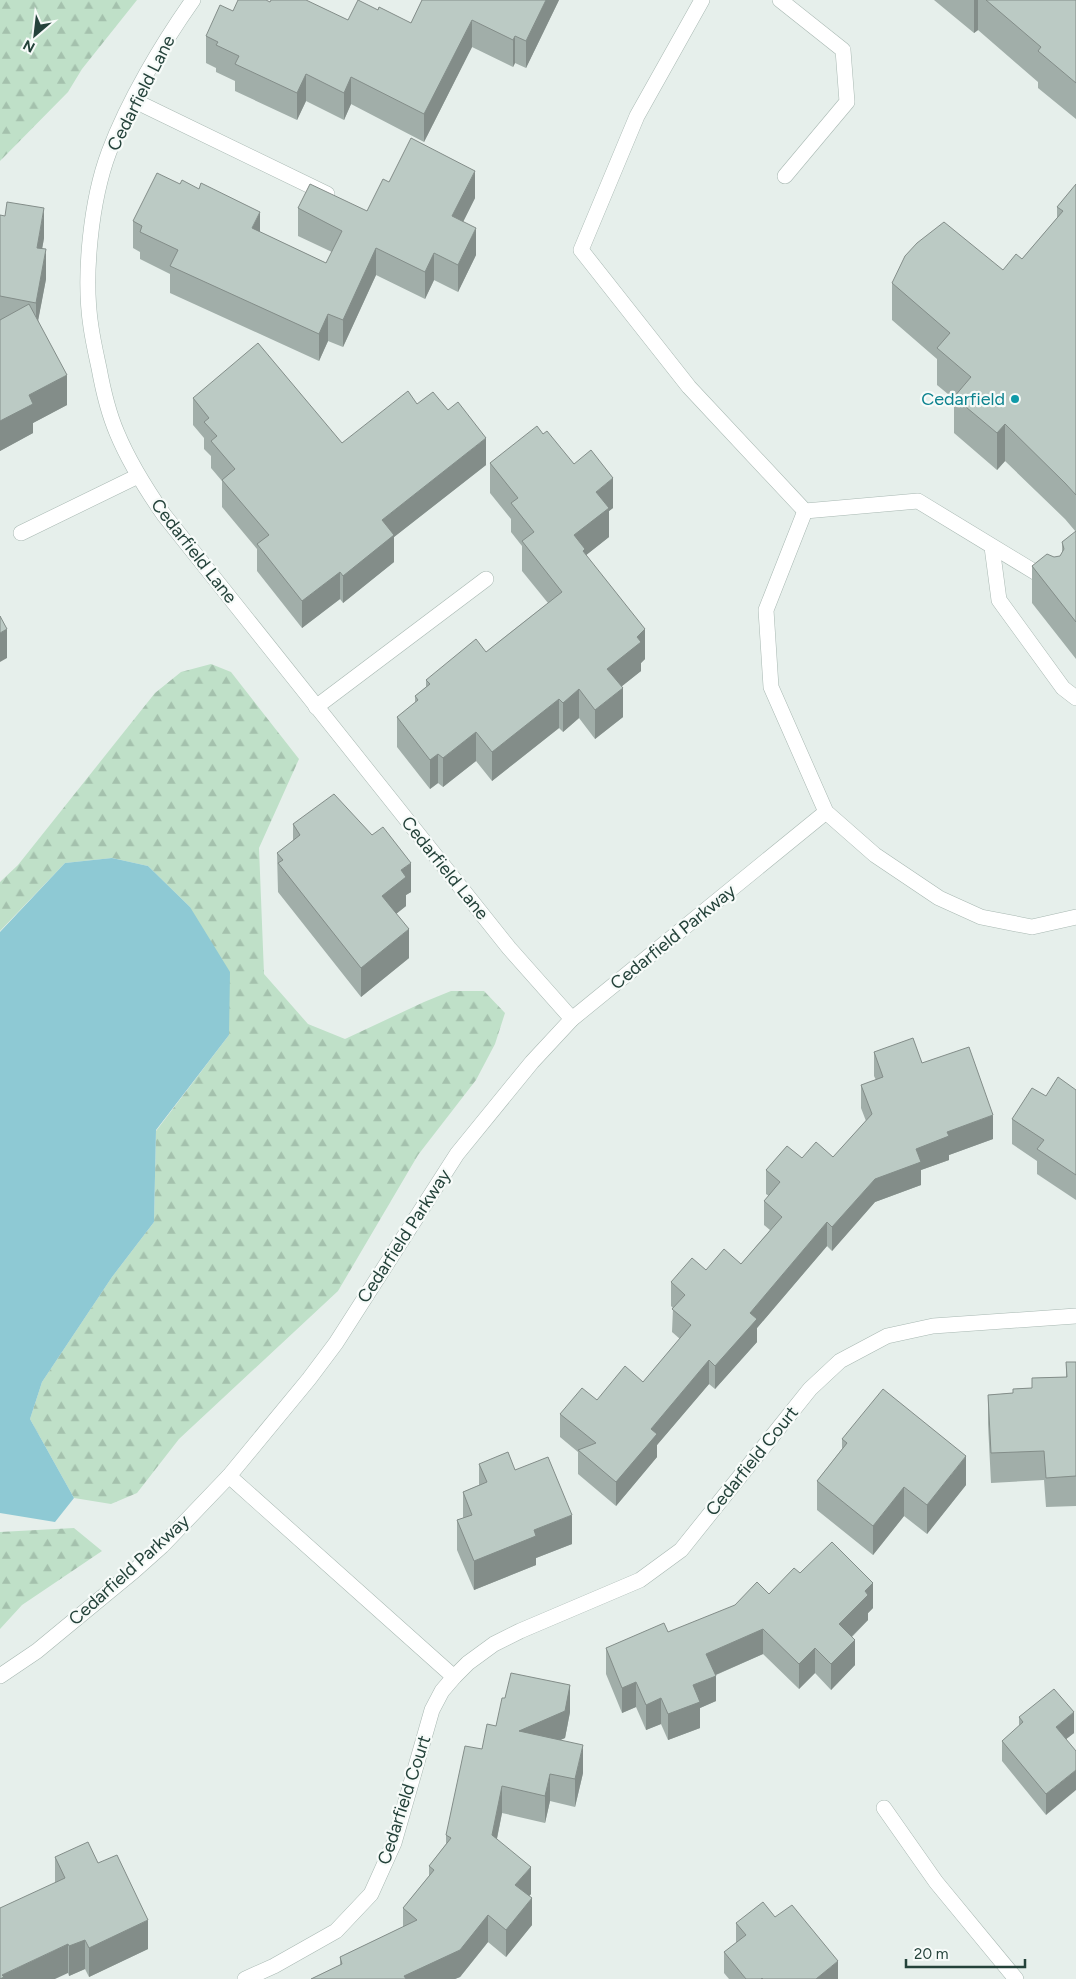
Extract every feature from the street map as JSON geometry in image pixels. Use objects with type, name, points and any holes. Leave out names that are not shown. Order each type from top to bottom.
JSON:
[{"type":"street","name":"Cedarfield Lane","points":[[193,0],[177,23],[133,100],[109,152],[96,198],[88,270],[90,326],[104,395],[116,432],[138,476],[164,515],[509,948],[572,1019]]},
{"type":"street","points":[[702,0],[637,116],[581,250],[690,387],[805,511]]},
{"type":"street","points":[[780,0],[843,50],[848,102],[785,176]]},
{"type":"street","points":[[133,100],[336,199]]},
{"type":"street","points":[[21,532],[138,476]]},
{"type":"street","points":[[805,511],[918,501],[1055,585]]},
{"type":"street","points":[[805,511],[766,610],[771,687],[826,812],[875,855],[907,877],[939,898],[981,917],[1032,927],[1076,917]]},
{"type":"street","points":[[992,547],[999,600],[1063,688],[1076,698]]},
{"type":"street","points":[[316,707],[486,579]]},
{"type":"street","name":"Cedarfield Parkway","points":[[0,1676],[37,1651],[134,1571],[162,1546],[229,1476],[310,1380],[457,1154],[532,1062],[572,1019],[826,812]]},
{"type":"street","name":"Cedarfield Court","points":[[245,1979],[274,1966],[336,1931],[371,1894],[394,1843],[432,1710],[442,1691],[454,1677],[468,1663],[494,1644],[640,1580],[681,1550],[810,1389],[840,1361],[887,1336],[932,1326],[1076,1316]]},
{"type":"street","points":[[229,1476],[454,1677]]},
{"type":"street","points":[[884,1808],[936,1882],[1016,1979]]},
{"type":"green space","points":[[0,0],[137,0],[82,69],[68,92],[0,161]]},
{"type":"green space","points":[[211,664],[231,672],[299,759],[259,848],[264,974],[308,1024],[345,1039],[451,991],[484,991],[505,1013],[495,1044],[476,1080],[418,1155],[338,1291],[179,1439],[137,1493],[111,1504],[74,1498],[30,1419],[42,1382],[112,1277],[154,1222],[156,1131],[229,1035],[190,907],[148,866],[112,858],[65,863],[0,931],[0,882],[18,865],[155,693],[181,672]]},
{"type":"green space","points":[[74,1528],[102,1551],[22,1605],[0,1629],[0,1532]]},
{"type":"water","points":[[112,858],[148,866],[190,907],[230,972],[229,1035],[156,1130],[154,1222],[112,1277],[42,1382],[30,1419],[74,1498],[55,1522],[0,1513],[0,932],[65,863]]},
{"type":"building","points":[[238,0],[266,0],[270,2],[271,0],[306,0],[348,20],[358,0],[378,10],[379,7],[411,23],[422,0],[546,0],[526,41],[515,36],[513,40],[472,20],[424,114],[351,77],[344,93],[306,74],[297,93],[235,64],[239,56],[216,45],[218,42],[206,36],[220,5],[233,11]]},
{"type":"building","points":[[986,0],[1076,0],[1076,83],[1038,51],[1041,47]]},
{"type":"building","points":[[411,138],[475,171],[452,216],[476,228],[458,265],[434,253],[425,272],[376,248],[343,320],[328,314],[319,334],[170,266],[178,250],[140,232],[142,226],[133,221],[157,173],[180,184],[182,180],[199,189],[201,183],[260,212],[252,228],[326,263],[342,231],[298,208],[310,184],[367,211],[383,179],[389,182]]},
{"type":"building","name":"Cedarfield","points":[[1076,184],[1076,495],[1005,424],[997,433],[954,397],[971,377],[937,348],[950,333],[892,283],[905,256],[917,243],[944,222],[1003,270],[1016,254],[1022,259],[1063,211],[1057,207]]},
{"type":"building","points":[[7,202],[44,208],[37,248],[46,249],[36,303],[0,296],[0,215],[5,216]]},
{"type":"building","points":[[29,304],[67,375],[29,395],[33,404],[0,421],[0,320]]},
{"type":"building","points":[[258,343],[342,443],[408,391],[417,404],[433,392],[448,410],[458,402],[486,438],[382,520],[394,535],[343,576],[340,572],[302,601],[257,544],[269,535],[222,480],[235,469],[211,441],[217,436],[204,422],[209,418],[193,398]]},
{"type":"building","points":[[537,426],[543,434],[547,431],[574,464],[591,450],[613,478],[596,492],[609,508],[574,535],[585,549],[583,551],[645,629],[637,637],[641,642],[607,669],[623,688],[595,710],[579,689],[563,703],[559,699],[492,752],[476,732],[443,758],[438,754],[430,760],[397,717],[418,700],[415,696],[430,684],[426,680],[476,639],[486,652],[562,592],[522,541],[534,532],[511,503],[518,498],[490,463]]},
{"type":"building","points":[[1076,531],[1076,622],[1032,566],[1047,554],[1054,557],[1060,556],[1064,549],[1062,542]]},
{"type":"building","points":[[0,616],[7,629],[0,633]]},
{"type":"building","points":[[334,794],[372,835],[383,827],[411,863],[401,870],[406,877],[382,896],[409,929],[361,968],[278,863],[283,860],[277,853],[300,835],[293,824]]},
{"type":"building","points":[[913,1038],[922,1063],[969,1047],[993,1115],[947,1132],[949,1136],[916,1149],[921,1162],[875,1179],[832,1227],[827,1222],[750,1313],[757,1319],[715,1366],[709,1360],[651,1429],[657,1434],[616,1482],[578,1450],[596,1443],[560,1414],[582,1388],[597,1400],[625,1366],[643,1382],[691,1325],[672,1309],[685,1295],[671,1282],[692,1258],[706,1270],[724,1249],[741,1264],[782,1217],[764,1201],[780,1182],[766,1170],[787,1146],[802,1158],[816,1142],[833,1157],[872,1114],[861,1085],[883,1077],[874,1052]]},
{"type":"building","points":[[1058,1077],[1076,1090],[1076,1175],[1037,1149],[1044,1140],[1012,1119],[1032,1088],[1046,1096]]},
{"type":"building","points":[[1066,1362],[1076,1362],[1076,1476],[1046,1478],[1044,1451],[991,1453],[988,1395],[1013,1393],[1013,1389],[1032,1388],[1032,1378],[1067,1377]]},
{"type":"building","points":[[883,1389],[966,1456],[927,1505],[904,1487],[873,1526],[817,1481],[847,1443],[842,1439]]},
{"type":"building","points":[[508,1452],[515,1470],[548,1457],[572,1515],[534,1530],[536,1536],[474,1561],[457,1520],[472,1515],[463,1492],[487,1482],[479,1464]]},
{"type":"building","points":[[832,1542],[873,1583],[865,1591],[868,1595],[839,1624],[855,1640],[831,1664],[815,1648],[799,1664],[763,1629],[706,1654],[716,1676],[693,1685],[700,1702],[668,1714],[661,1698],[646,1705],[636,1682],[622,1688],[606,1648],[664,1623],[668,1632],[735,1605],[757,1582],[769,1594],[794,1568],[800,1573]]},
{"type":"building","points":[[511,1673],[570,1685],[565,1711],[519,1731],[583,1745],[575,1779],[550,1774],[545,1796],[502,1786],[492,1835],[531,1867],[515,1885],[532,1898],[506,1930],[488,1915],[460,1950],[404,1976],[406,1979],[311,1979],[342,1964],[340,1957],[417,1920],[403,1908],[434,1870],[429,1866],[451,1838],[446,1835],[465,1746],[482,1749],[487,1724],[496,1726],[502,1698],[505,1698]]},
{"type":"building","points":[[1054,1689],[1074,1712],[1056,1727],[1076,1751],[1076,1770],[1046,1794],[1002,1741],[1023,1722],[1019,1717]]},
{"type":"building","points":[[88,1842],[98,1863],[117,1855],[148,1920],[89,1948],[85,1940],[69,1946],[68,1944],[2,1975],[4,1977],[0,1979],[0,1908],[65,1878],[55,1857]]},
{"type":"building","points":[[763,1902],[775,1917],[792,1905],[838,1961],[816,1979],[746,1979],[724,1952],[746,1935],[736,1923]]},
{"type":"place","name":"Cedarfield","points":[[1015,399]]}]
